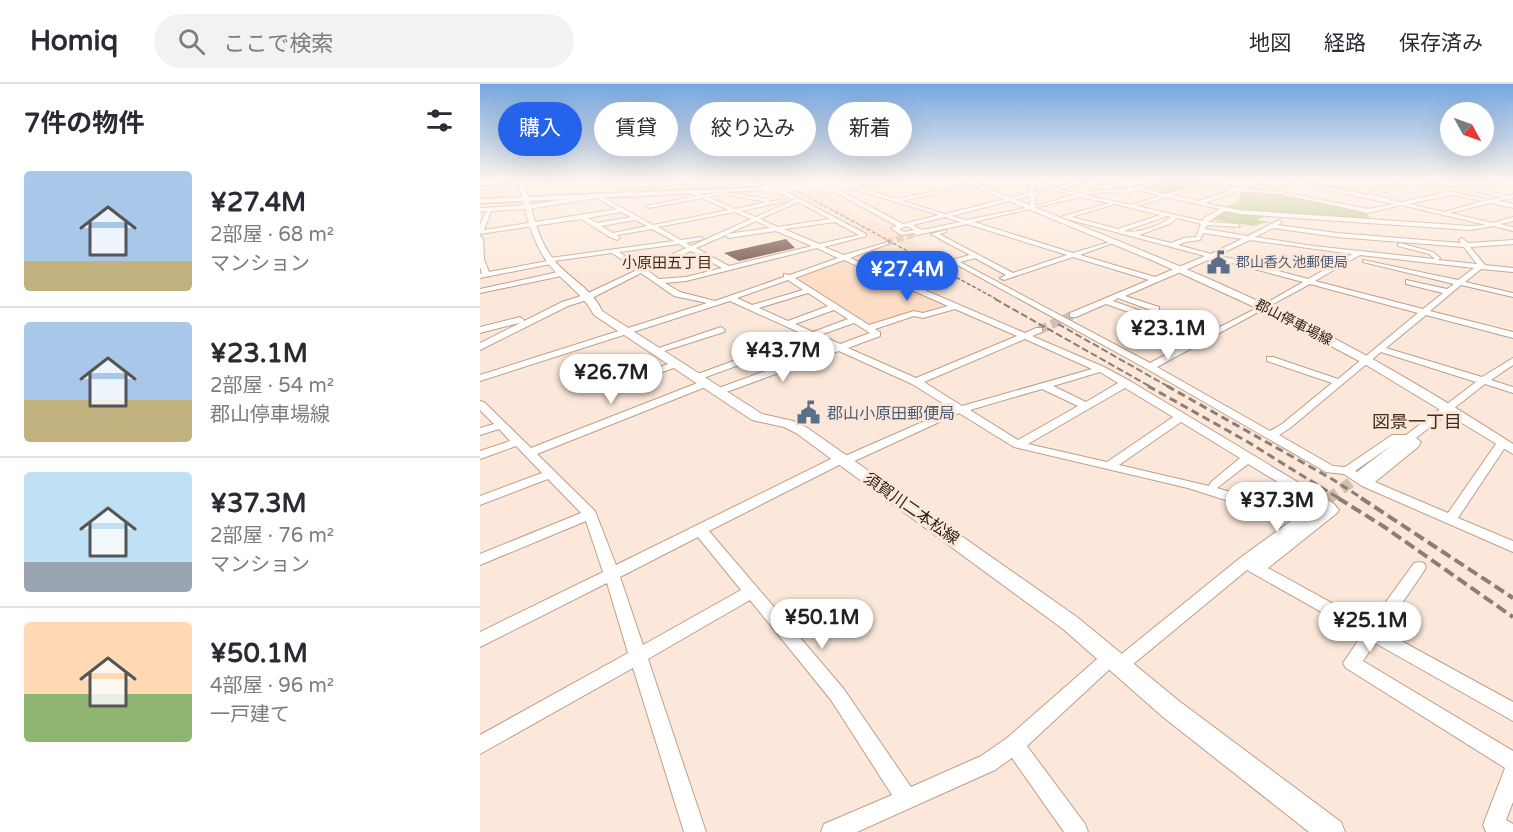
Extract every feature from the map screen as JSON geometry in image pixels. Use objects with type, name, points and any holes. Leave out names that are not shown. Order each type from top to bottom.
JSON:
[{"type":"main road","name":"須賀川二本松線","points":[[531,215],[554,265],[595,303],[598,313],[757,417],[788,424],[801,430],[1018,584],[1116,661],[1171,710],[1331,832]]},
{"type":"main road","name":"郡山停車場線","points":[[1050,215],[1114,238],[1265,306],[1368,359],[1450,406],[1509,446]]},
{"type":"street","points":[[487,215],[480,232],[594,215]]},
{"type":"street","points":[[579,215],[633,249]]},
{"type":"street","points":[[630,215],[729,269]]},
{"type":"street","points":[[610,235],[711,215]]},
{"type":"street","points":[[746,215],[1101,369],[1182,416],[1332,510],[1116,661],[1014,745],[988,763],[832,832]]},
{"type":"street","points":[[480,347],[542,316],[764,215]]},
{"type":"street","points":[[660,281],[686,279],[864,236],[827,215]]},
{"type":"street","points":[[885,215],[906,225],[945,215],[1155,280]]},
{"type":"street","points":[[1005,215],[934,234],[1011,275]]},
{"type":"street","points":[[1073,215],[1065,217],[1114,238],[1132,235],[1167,223],[1175,215]]},
{"type":"street","points":[[990,281],[1074,255],[1164,215]]},
{"type":"street","points":[[1178,215],[1205,226],[1251,237],[1356,255],[1513,270]]},
{"type":"street","points":[[1171,245],[1184,240],[1198,239],[1211,215]]},
{"type":"street","points":[[1279,215],[1479,228],[1513,219]]},
{"type":"street","points":[[1372,215],[1392,239],[1401,245],[1431,253],[1438,262]]},
{"type":"street","points":[[1404,223],[1437,215]]},
{"type":"street","points":[[1453,215],[1513,229]]},
{"type":"street","points":[[1073,315],[1212,256],[1289,216]]},
{"type":"street","points":[[596,225],[635,218]]},
{"type":"street","points":[[776,228],[805,220]]},
{"type":"street","points":[[480,238],[483,275],[554,265],[614,251],[836,220]]},
{"type":"street","points":[[1150,368],[1356,255],[1361,248],[1343,220]]},
{"type":"street","points":[[917,233],[971,224]]},
{"type":"street","points":[[1418,224],[1428,235]]},
{"type":"street","points":[[1205,226],[1238,226]]},
{"type":"street","points":[[1273,226],[1353,237],[1466,244],[1513,242]]},
{"type":"street","points":[[1451,226],[1481,267]]},
{"type":"street","points":[[1132,235],[1513,335]]},
{"type":"street","points":[[480,378],[716,303],[787,276],[886,243]]},
{"type":"street","points":[[1502,243],[1513,248]]},
{"type":"street","points":[[614,251],[677,294],[716,303]]},
{"type":"street","points":[[1356,255],[1513,295]]},
{"type":"street","points":[[975,256],[954,261],[1330,469],[1357,477],[1513,547]]},
{"type":"street","points":[[480,291],[554,265]]},
{"type":"street","points":[[1271,435],[1286,426],[1481,267]]},
{"type":"street","points":[[705,385],[877,334],[787,276]]},
{"type":"street","points":[[1409,282],[1449,292]]},
{"type":"street","points":[[751,308],[810,290]]},
{"type":"street","points":[[1119,296],[1156,309]]},
{"type":"street","points":[[730,298],[916,382],[1018,445],[1191,485],[1302,520]]},
{"type":"street","points":[[1106,301],[1207,337]]},
{"type":"street","points":[[788,324],[836,306]]},
{"type":"street","points":[[868,328],[914,313],[923,316],[955,306]]},
{"type":"street","points":[[480,330],[542,316]]},
{"type":"street","points":[[528,453],[705,385],[854,320]]},
{"type":"street","points":[[656,351],[721,330]]},
{"type":"street","points":[[916,382],[1039,330]]},
{"type":"street","points":[[1380,349],[1513,390]]},
{"type":"street","points":[[1270,359],[1338,382]]},
{"type":"street","points":[[1407,438],[1513,361]]},
{"type":"street","points":[[631,380],[676,364]]},
{"type":"street","points":[[480,640],[842,460],[959,409],[1101,369]]},
{"type":"street","points":[[1018,445],[1126,383]]},
{"type":"street","points":[[1044,386],[1086,406]]},
{"type":"street","points":[[480,404],[590,514],[682,786],[695,832]]},
{"type":"street","points":[[1110,465],[1182,416]]},
{"type":"street","points":[[480,432],[501,425]]},
{"type":"street","points":[[1396,437],[1407,438],[1414,442],[1414,445],[1357,477],[1396,437]]},
{"type":"street","points":[[480,455],[517,442]]},
{"type":"street","points":[[1450,520],[1509,446]]},
{"type":"street","points":[[1215,485],[1249,457]]},
{"type":"street","points":[[480,501],[550,474]]},
{"type":"street","points":[[1191,485],[1203,483],[1215,485],[1289,508],[1299,508],[1317,501]]},
{"type":"street","points":[[1251,566],[1302,520],[1317,501]]},
{"type":"street","points":[[480,560],[590,514]]},
{"type":"street","points":[[701,531],[837,694],[906,798]]},
{"type":"street","points":[[1251,566],[1513,712]]},
{"type":"street","points":[[1419,567],[1352,663],[1513,762]]},
{"type":"street","points":[[480,745],[753,591]]},
{"type":"street","points":[[1014,745],[1077,832]]},
{"type":"street","points":[[1505,832],[1494,825],[1513,772]]},
{"type":"shaded area","points":[[828,215],[863,215],[922,246],[909,249],[891,239],[878,241]]},
{"type":"shaded area","points":[[845,260],[951,305],[925,315],[916,312],[870,326],[793,278],[810,270]]},
{"type":"green space","points":[[1215,215],[1266,215],[1257,220],[1273,223],[1254,226],[1208,219]]},
{"type":"green space","points":[[1287,215],[1368,215],[1371,220]]},
{"type":"building","points":[[786,239],[795,248],[739,261],[724,253]]},
{"type":"tunnel","points":[[886,243],[917,233]]},
{"type":"tunnel","points":[[1039,330],[1073,315]]},
{"type":"tunnel","points":[[1328,499],[1358,477]]},
{"type":"tunnel","points":[[1321,505],[1330,498]]},
{"type":"railway","points":[[841,215],[998,300]]},
{"type":"railway","points":[[995,299],[1151,387]]},
{"type":"railway","points":[[1058,324],[1169,387]]},
{"type":"railway","points":[[1148,386],[1248,442],[1340,499]]},
{"type":"railway","points":[[1167,386],[1332,479],[1363,499]]},
{"type":"railway","points":[[1338,498],[1383,526],[1513,617]]},
{"type":"railway","points":[[1361,498],[1513,598]]},
{"type":"place","name":"郡山香久池郵便局","points":[[1218,262]]},
{"type":"place","name":"郡山小原田郵便局","points":[[809,413]]},
{"type":"district","name":"小原田五丁目","points":[[667,263]]},
{"type":"district","name":"図景一丁目","points":[[1417,422]]}]
